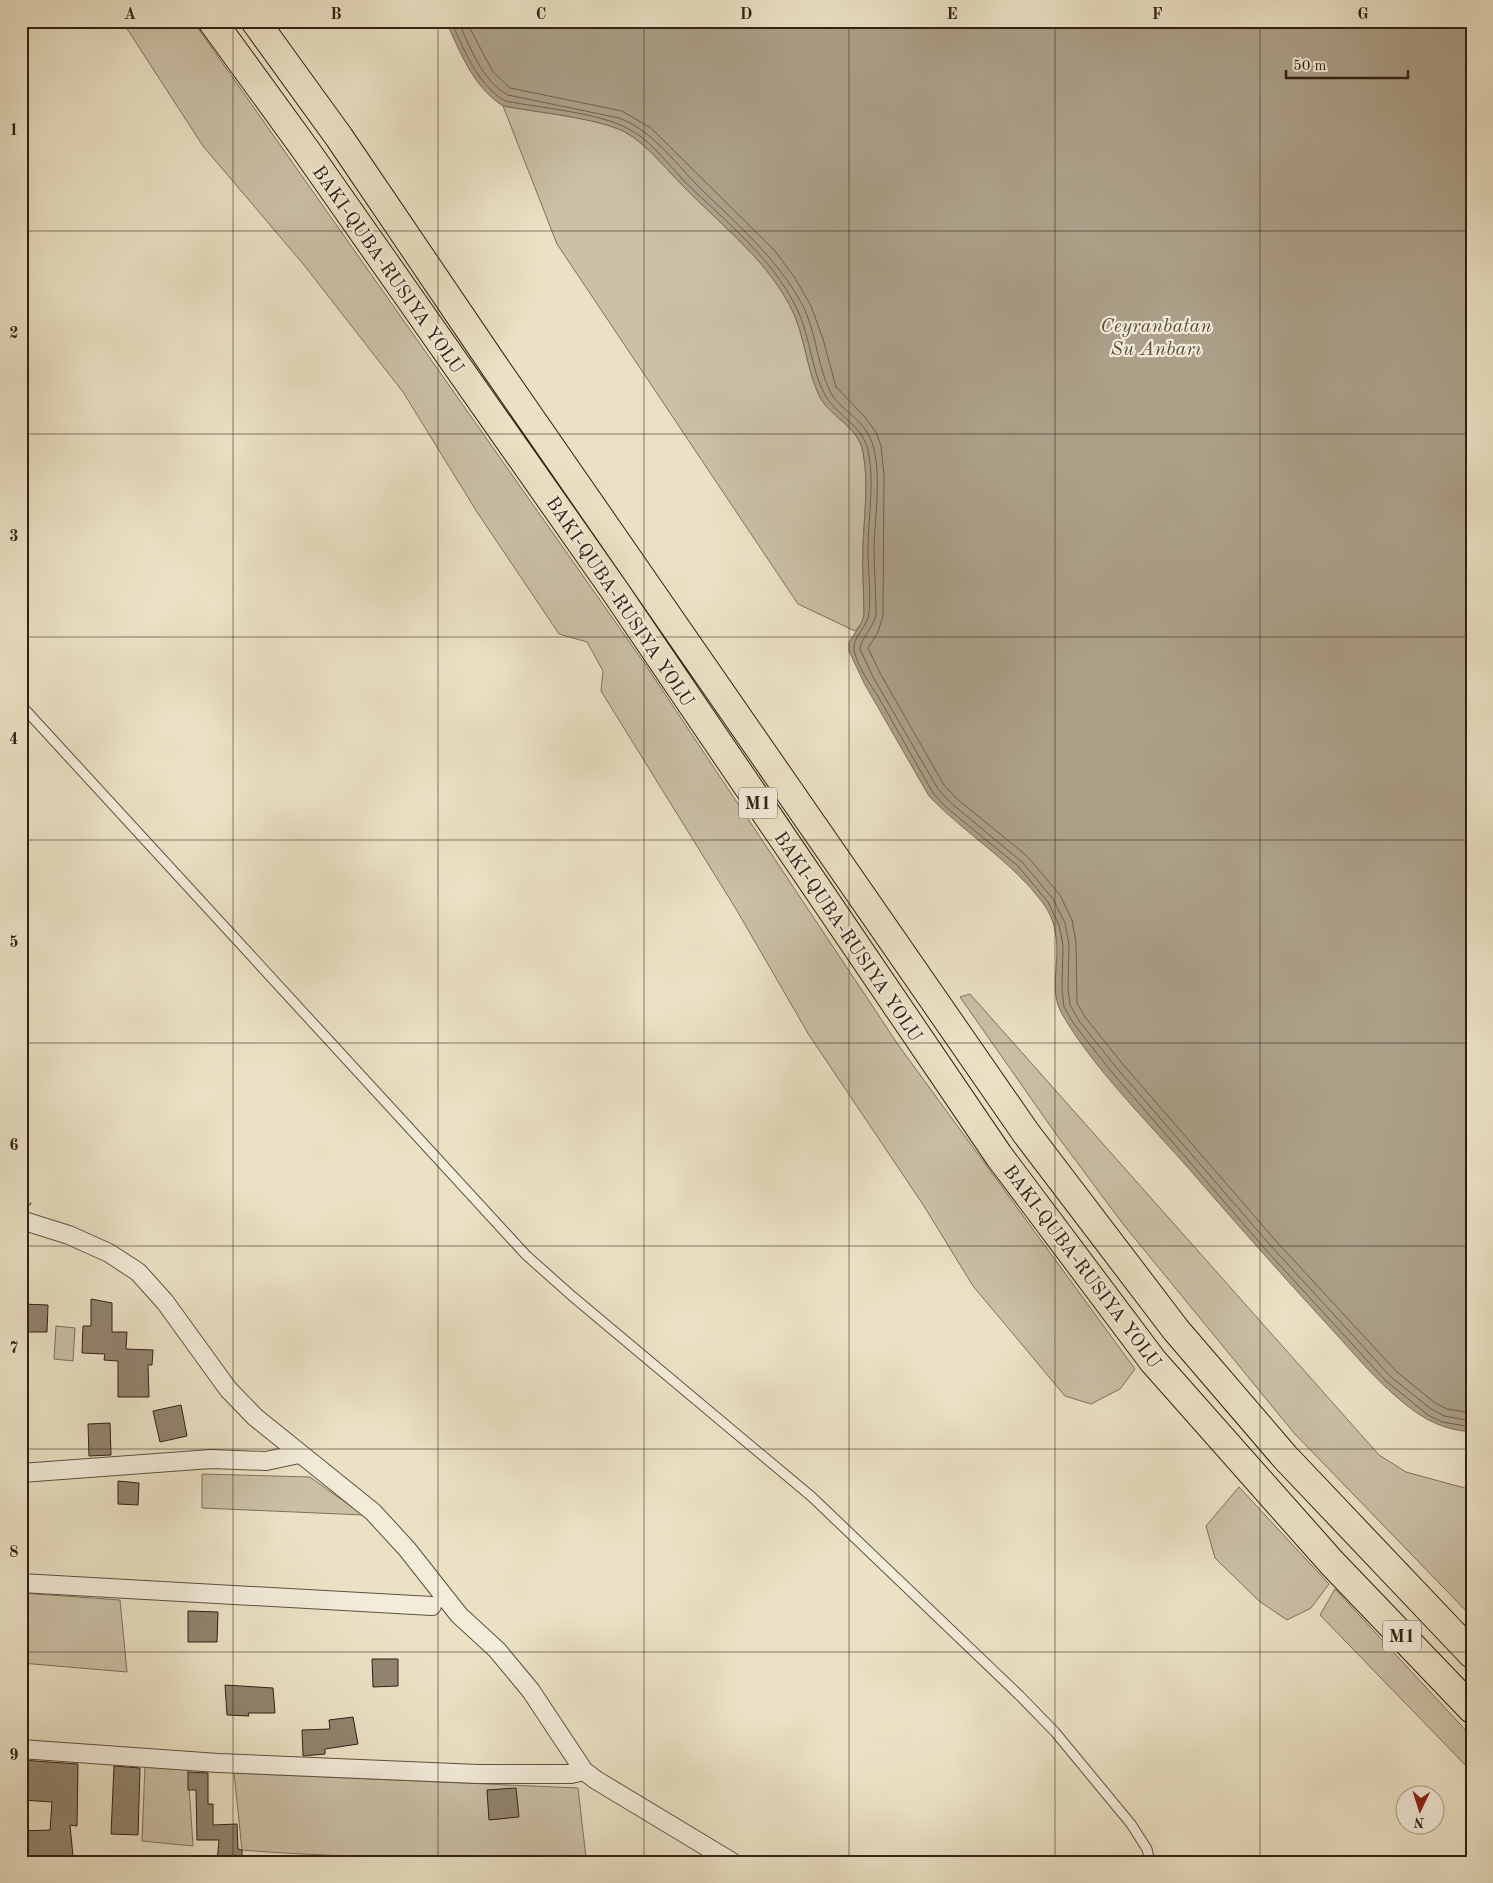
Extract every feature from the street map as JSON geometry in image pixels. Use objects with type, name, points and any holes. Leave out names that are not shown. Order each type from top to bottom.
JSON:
[{"type":"highway","name":"M1","points":[[212,21],[305,148],[616,591],[999,1156],[1153,1361],[1332,1563],[1472,1709]]},
{"type":"highway","name":"M1","points":[[255,21],[339,137],[495,367],[1026,1132],[1176,1330],[1285,1457],[1472,1654]]},
{"type":"street","points":[[21,1220],[69,1235],[109,1253],[138,1272],[165,1302],[228,1389],[256,1417],[299,1454],[373,1512],[407,1549],[459,1615],[497,1650],[531,1691],[584,1771],[732,1862]]},
{"type":"street","points":[[21,1473],[211,1458],[266,1461],[299,1454]]},
{"type":"street","points":[[21,1582],[432,1606]]},
{"type":"street","points":[[21,1750],[218,1763],[478,1774],[571,1774],[584,1771]]},
{"type":"lane","points":[[21,704],[526,1255],[572,1296],[805,1491],[1019,1695],[1055,1732],[1131,1824],[1147,1849],[1150,1862]]},
{"type":"shaded area","points":[[122,21],[193,21],[647,667],[899,1046],[1135,1369],[1120,1389],[1091,1404],[1065,1396],[973,1286],[924,1206],[809,1035],[736,909],[601,691],[603,671],[587,642],[559,634],[477,512],[403,392],[304,265],[203,146]]},
{"type":"shaded area","points":[[503,106],[599,123],[613,127],[633,137],[649,150],[759,261],[784,295],[798,324],[818,393],[829,409],[855,435],[863,452],[866,488],[863,555],[864,615],[861,624],[855,631],[798,604],[557,244]]},
{"type":"shaded area","points":[[970,994],[1379,1455],[1406,1472],[1472,1490],[1472,1617],[1294,1433],[1123,1224],[1056,1134],[960,997]]},
{"type":"shaded area","points":[[56,1326],[75,1328],[73,1361],[54,1359]]},
{"type":"shaded area","points":[[202,1474],[310,1477],[363,1515],[202,1508]]},
{"type":"shaded area","points":[[1239,1487],[1329,1584],[1311,1608],[1287,1620],[1259,1601],[1215,1558],[1206,1526]]},
{"type":"shaded area","points":[[1335,1589],[1472,1737],[1472,1772],[1320,1615]]},
{"type":"shaded area","points":[[21,1593],[120,1600],[127,1672],[21,1663]]},
{"type":"shaded area","points":[[145,1765],[188,1770],[193,1846],[142,1841]]},
{"type":"shaded area","points":[[234,1773],[578,1788],[586,1858],[544,1861],[481,1861],[242,1850]]},
{"type":"water","name":"Ceyranbatan Su Anbarı","points":[[446,21],[1472,21],[1472,1432],[1444,1427],[1428,1420],[1384,1386],[1121,1094],[1088,1053],[1061,1012],[1055,988],[1057,947],[1055,932],[1051,917],[1043,903],[1017,873],[929,796],[864,683],[849,651],[849,642],[861,624],[864,615],[863,555],[866,488],[863,452],[855,435],[829,409],[818,393],[794,314],[772,278],[759,261],[649,150],[633,137],[613,127],[599,123],[503,106],[483,89],[475,79]]},
{"type":"building","points":[[91,1299],[112,1303],[112,1332],[127,1332],[126,1349],[153,1350],[152,1365],[148,1365],[149,1397],[118,1397],[118,1361],[104,1360],[105,1354],[82,1353],[83,1326],[91,1326]]},
{"type":"building","points":[[21,1304],[48,1305],[47,1332],[21,1332]]},
{"type":"building","points":[[181,1405],[187,1436],[160,1442],[153,1411]]},
{"type":"building","points":[[110,1423],[111,1455],[89,1456],[88,1424]]},
{"type":"building","points":[[118,1481],[139,1483],[138,1505],[118,1504]]},
{"type":"building","points":[[188,1611],[218,1612],[217,1642],[188,1642]]},
{"type":"building","points":[[372,1659],[398,1659],[398,1686],[373,1687]]},
{"type":"building","points":[[225,1685],[273,1688],[275,1713],[248,1713],[249,1716],[227,1715]]},
{"type":"building","points":[[353,1717],[358,1744],[325,1749],[325,1754],[303,1756],[302,1730],[330,1729],[329,1720]]},
{"type":"building","points":[[21,1760],[78,1764],[77,1826],[70,1825],[73,1856],[21,1860],[21,1831],[50,1830],[52,1802],[21,1800]]},
{"type":"building","points":[[114,1766],[140,1768],[138,1835],[111,1834]]},
{"type":"building","points":[[188,1772],[208,1773],[208,1804],[213,1804],[213,1825],[237,1824],[238,1849],[242,1850],[242,1862],[217,1862],[219,1840],[197,1840],[196,1790],[188,1790]]},
{"type":"building","points":[[516,1788],[519,1817],[489,1820],[487,1790]]}]
